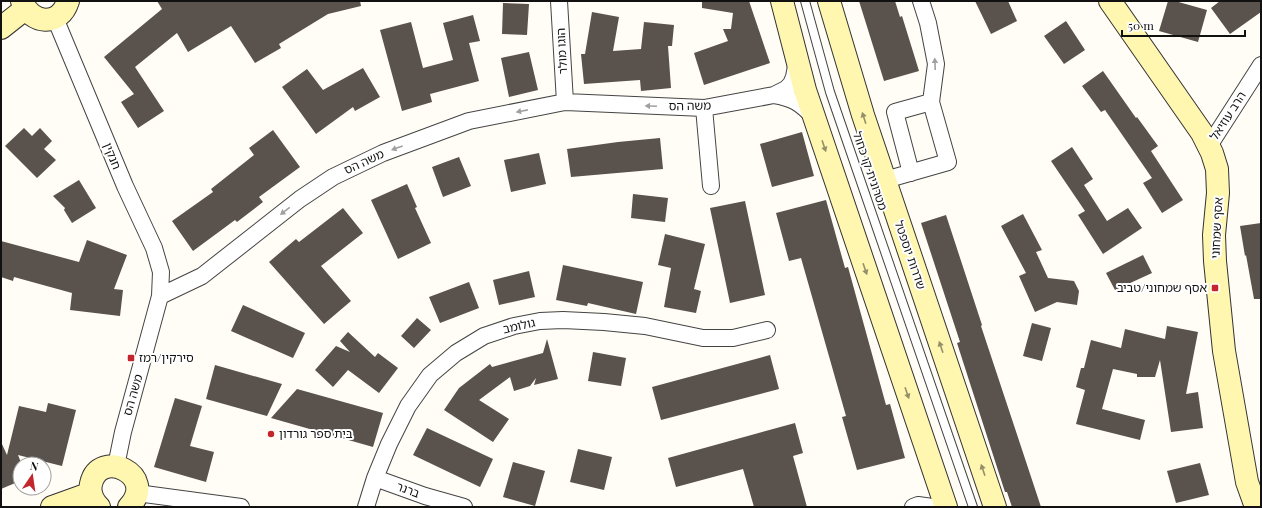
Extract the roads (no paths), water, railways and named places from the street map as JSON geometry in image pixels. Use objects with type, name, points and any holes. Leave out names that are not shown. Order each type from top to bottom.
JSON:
[{"type":"street","name":"הוגו מולר","points":[[559,1],[565,102]]},
{"type":"street","points":[[782,1],[805,90],[814,118],[946,507]]},
{"type":"street","name":"שדרות יוספטל","points":[[828,1],[863,116],[995,507]]},
{"type":"street","points":[[885,180],[948,162],[931,102],[936,64],[928,23],[921,1]]},
{"type":"street","name":"אסף שמחוני","points":[[1110,1],[1202,133],[1209,146],[1217,169],[1218,187],[1214,235],[1215,261],[1224,352],[1246,482],[1256,507]]},
{"type":"street","points":[[1,28],[24,5],[35,18],[42,20],[49,20],[62,9]]},
{"type":"street","name":"חנקין","points":[[62,9],[125,186],[154,248],[161,272],[160,296]]},
{"type":"street","name":"משה הס","points":[[116,466],[123,432],[160,296],[202,276],[300,200],[333,177],[383,153],[470,121],[565,102],[704,108],[774,95],[786,89],[790,84],[794,77],[797,57]]},
{"type":"street","name":"הרב עוזיאל","points":[[1209,146],[1261,65]]},
{"type":"street","name":"משה הס","points":[[774,95],[795,100],[814,118]]},
{"type":"street","points":[[911,173],[895,112],[931,102]]},
{"type":"street","points":[[704,108],[711,186]]},
{"type":"street","name":"גולומב","points":[[366,507],[375,478],[389,444],[408,406],[430,375],[456,353],[484,336],[514,326],[540,321],[563,320],[645,326],[703,338],[733,338],[767,330]]},
{"type":"street","points":[[52,507],[95,500],[92,481],[95,476],[104,468],[116,466],[130,472],[134,478],[137,485],[133,500],[241,507]]},
{"type":"street","name":"ברנר","points":[[375,478],[425,496],[464,507]]},
{"type":"street","points":[[914,507],[918,505],[932,507]]},
{"type":"lane","name":"מטרונית קו כחול","points":[[805,1],[830,92],[972,507]]},
{"type":"place","name":"אסף שמחוני/טביב","points":[[1215,288]]},
{"type":"place","name":"סירקין/רמז","points":[[131,358]]},
{"type":"place","name":"בית ספר גורדון","points":[[271,434]]}]
